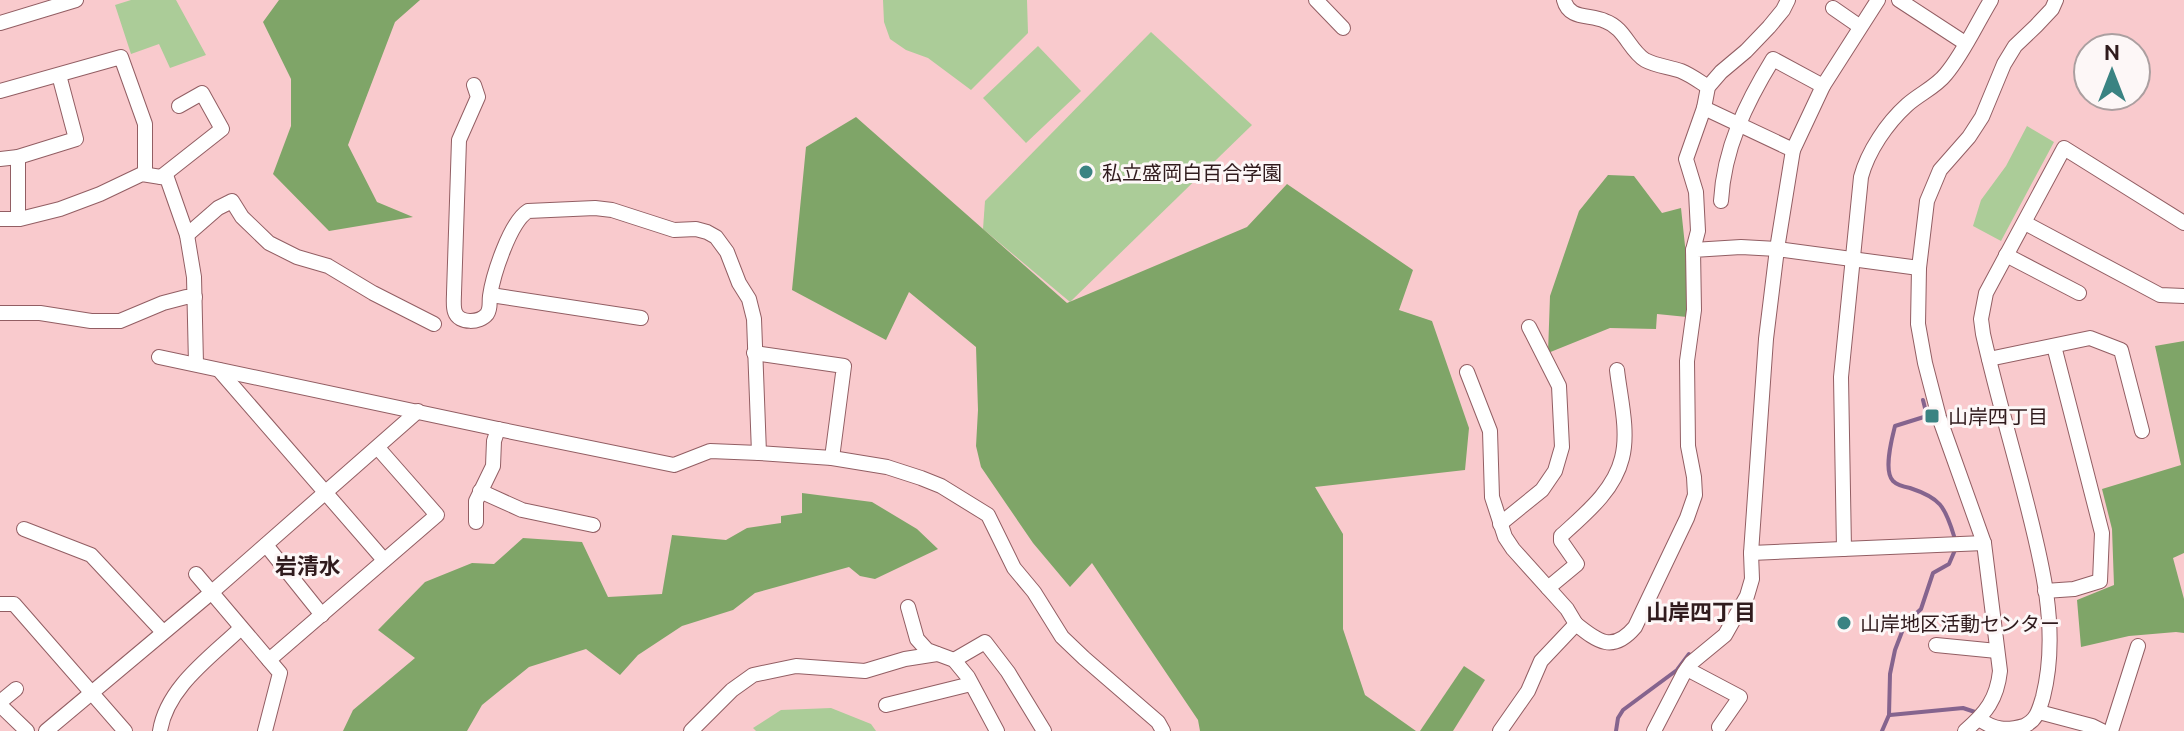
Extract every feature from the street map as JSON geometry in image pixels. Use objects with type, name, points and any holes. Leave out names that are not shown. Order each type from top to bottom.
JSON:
[{"type":"street","points":[[0,23],[76,0]]},
{"type":"street","points":[[1316,0],[1343,28]]},
{"type":"street","points":[[1564,0],[1567,8],[1579,16],[1612,24],[1646,60],[1682,72],[1708,87]]},
{"type":"street","points":[[1693,250],[1698,231],[1696,192],[1686,159],[1708,87],[1769,27],[1788,0]]},
{"type":"street","points":[[1654,731],[1691,663],[1725,635],[1747,596],[1752,579],[1751,553],[1766,339],[1793,150],[1823,86],[1878,0]]},
{"type":"street","points":[[1899,0],[1965,43]]},
{"type":"street","points":[[1844,549],[1841,377],[1865,161],[1905,107],[1945,77],[1991,0]]},
{"type":"street","points":[[1965,731],[1979,719],[1998,690],[2000,671],[1984,543],[1939,417],[1918,324],[1919,268],[1927,201],[1940,170],[1982,117],[2015,46],[2052,9],[2056,0]]},
{"type":"street","points":[[1833,8],[1859,26]]},
{"type":"street","points":[[0,91],[121,57],[145,124],[145,174]]},
{"type":"street","points":[[1721,201],[1724,171],[1738,124],[1773,59],[1823,86]]},
{"type":"street","points":[[0,159],[18,157],[76,139],[59,75]]},
{"type":"street","points":[[474,85],[478,97],[459,140],[454,311],[463,320],[485,318],[490,310],[497,268],[521,215],[528,211],[595,208],[612,210],[674,230],[707,232],[716,237],[727,252],[749,299],[754,319],[759,453]]},
{"type":"street","points":[[161,177],[222,129],[202,93],[179,106]]},
{"type":"street","points":[[1704,108],[1793,150]]},
{"type":"street","points":[[2046,720],[2051,645],[2045,591],[2033,526],[1981,319],[1986,293],[2064,148],[2184,223]]},
{"type":"street","points":[[18,157],[18,219]]},
{"type":"street","points":[[0,219],[18,219],[60,209],[142,174],[167,178],[187,235],[194,277],[196,364]]},
{"type":"street","points":[[187,235],[218,208],[232,201],[242,217],[269,243],[297,257],[328,266],[434,324]]},
{"type":"street","points":[[1467,372],[1490,431],[1492,497],[1500,524],[1513,549],[1567,609],[1576,624],[1598,641],[1607,643],[1627,636],[1635,627],[1695,495],[1688,446],[1687,361],[1694,310],[1693,250],[1688,209]]},
{"type":"street","points":[[2025,223],[2160,295],[2184,296]]},
{"type":"street","points":[[1693,250],[1741,247],[1777,249],[1919,268]]},
{"type":"street","points":[[2006,255],[2079,293]]},
{"type":"street","points":[[491,295],[641,318]]},
{"type":"street","points":[[0,313],[40,313],[91,321],[120,321],[163,303],[195,297]]},
{"type":"street","points":[[1500,524],[1542,490],[1555,471],[1562,447],[1559,386],[1529,327]]},
{"type":"street","points":[[1989,359],[2090,338],[2121,350],[2142,431]]},
{"type":"street","points":[[2045,591],[2074,589],[2100,581],[2102,533],[2054,346]]},
{"type":"street","points":[[754,353],[844,366],[832,458]]},
{"type":"street","points":[[159,357],[674,465],[710,451],[759,453],[832,458],[887,467],[921,478],[941,486],[988,515],[1014,568],[1034,592],[1062,637],[1158,722],[1163,731]]},
{"type":"street","points":[[219,369],[384,560]]},
{"type":"street","points":[[1548,588],[1577,564],[1561,541],[1561,536],[1604,495],[1623,456],[1624,427],[1617,370]]},
{"type":"street","points":[[46,731],[326,494],[418,411]]},
{"type":"street","points":[[476,522],[476,501],[493,466],[498,429]]},
{"type":"street","points":[[269,660],[437,515],[378,448]]},
{"type":"street","points":[[480,491],[522,510],[593,525]]},
{"type":"street","points":[[24,529],[91,555],[163,632]]},
{"type":"street","points":[[1751,553],[1984,543]]},
{"type":"street","points":[[266,545],[322,615]]},
{"type":"street","points":[[196,574],[280,673],[265,731]]},
{"type":"street","points":[[0,604],[14,604],[125,731]]},
{"type":"street","points":[[908,607],[917,639],[927,650],[954,660],[997,731]]},
{"type":"street","points":[[1500,731],[1528,691],[1541,661],[1576,624]]},
{"type":"street","points":[[160,731],[162,719],[182,684],[241,628]]},
{"type":"street","points":[[954,660],[985,642],[1008,672],[1044,731]]},
{"type":"street","points":[[1936,645],[1997,651]]},
{"type":"street","points":[[2111,731],[2138,646]]},
{"type":"street","points":[[691,731],[732,690],[753,675],[796,666],[865,671],[905,659],[937,654]]},
{"type":"street","points":[[1687,669],[1740,697],[1719,727]]},
{"type":"street","points":[[886,705],[971,684]]},
{"type":"street","points":[[16,689],[0,704],[27,731]]},
{"type":"street","points":[[1979,719],[2002,731],[2032,721],[2046,720],[2092,726],[2102,731]]},
{"type":"green space","points":[[131,0],[176,0],[206,55],[170,68],[159,44],[131,54],[115,5]]},
{"type":"green space","points":[[279,0],[420,0],[395,22],[348,145],[377,202],[413,217],[329,231],[273,174],[291,126],[291,79],[263,22]]},
{"type":"green space","points":[[883,0],[1027,0],[1028,33],[971,90],[928,58],[906,50],[890,39],[884,22]]},
{"type":"green space","points":[[1151,32],[1252,125],[1070,302],[983,229],[985,201]]},
{"type":"green space","points":[[1038,46],[1081,91],[1026,143],[983,98]]},
{"type":"green space","points":[[856,117],[1067,303],[1247,227],[1287,184],[1413,270],[1399,310],[1432,321],[1469,428],[1465,470],[1315,487],[1343,534],[1343,629],[1365,695],[1416,731],[1200,731],[1198,720],[1092,563],[1070,587],[1033,543],[981,467],[976,446],[976,347],[909,292],[886,340],[792,290],[806,147]]},
{"type":"green space","points":[[2027,126],[2054,142],[2001,241],[1973,226],[1981,200],[2006,166]]},
{"type":"green space","points":[[1608,175],[1634,176],[1662,213],[1681,208],[1686,255],[1687,317],[1657,314],[1656,329],[1610,328],[1548,353],[1550,296],[1579,211]]},
{"type":"green space","points":[[2184,341],[2184,553],[2173,558],[2184,599],[2184,633],[2129,636],[2081,647],[2077,600],[2114,585],[2112,529],[2102,489],[2181,465],[2155,346]]},
{"type":"green space","points":[[802,493],[872,502],[917,529],[938,549],[875,579],[860,576],[849,567],[755,593],[733,610],[682,626],[638,655],[620,675],[586,649],[529,667],[482,705],[467,731],[343,731],[353,710],[415,658],[378,630],[425,582],[472,563],[494,564],[523,538],[582,542],[608,597],[662,594],[672,535],[726,540],[747,528],[781,523],[781,516],[802,513]]},
{"type":"green space","points":[[1464,666],[1485,680],[1453,731],[1420,731]]},
{"type":"green space","points":[[831,708],[871,724],[876,731],[756,731],[753,728],[781,710]]},
{"type":"waterway","points":[[1923,400],[1927,416],[1895,426],[1889,454],[1890,476],[1897,484],[1920,492],[1940,504],[1954,536]]},
{"type":"waterway","points":[[1882,731],[1889,715],[1890,674],[1895,650],[1905,624],[1921,609],[1933,573],[1949,564],[1955,550]]},
{"type":"waterway","points":[[1616,731],[1623,710],[1677,670],[1689,654]]},
{"type":"waterway","points":[[1890,715],[1963,708],[1975,712]]},
{"type":"place","name":"私立盛岡白百合学園","points":[[1086,172]]},
{"type":"place","name":"山岸四丁目","points":[[1932,416]]},
{"type":"place","name":"山岸地区活動センター","points":[[1844,623]]},
{"type":"district","name":"岩清水","points":[[308,565]]},
{"type":"district","name":"山岸四丁目","points":[[1701,611]]}]
